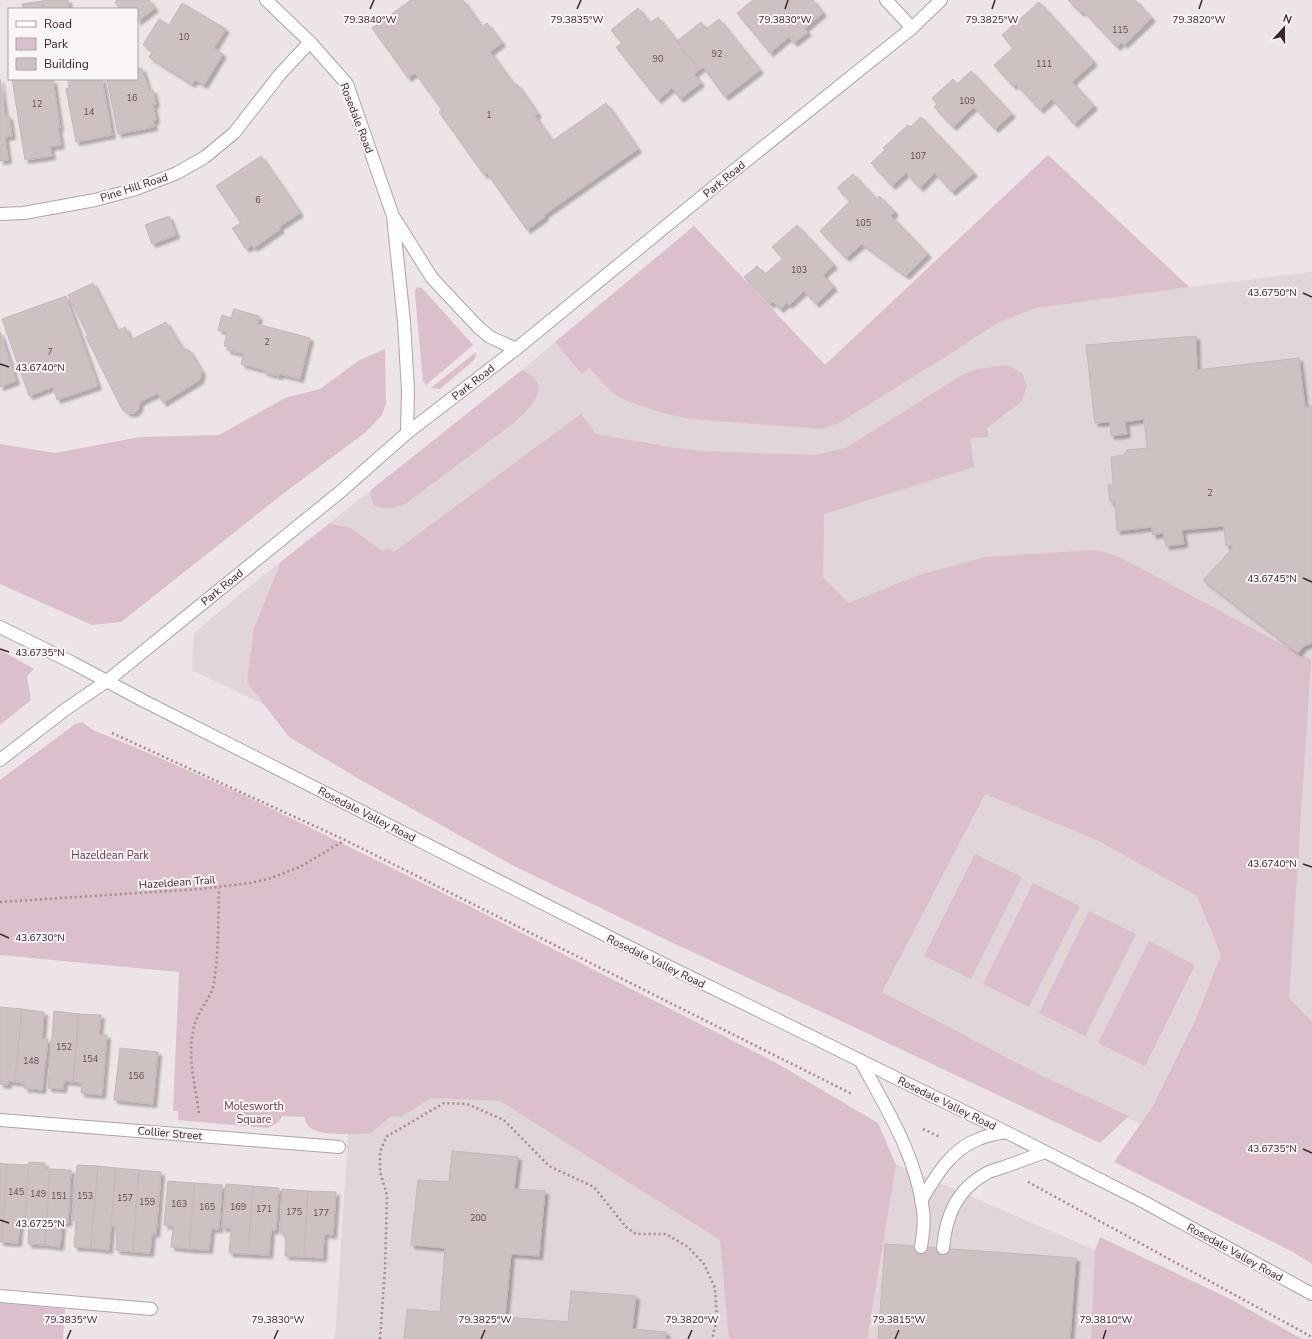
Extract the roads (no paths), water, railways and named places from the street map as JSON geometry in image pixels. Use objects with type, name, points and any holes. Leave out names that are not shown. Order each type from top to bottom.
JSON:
[{"type":"street","name":"Rosedale Road","points":[[266,0],[310,42],[347,84],[393,216],[432,278],[479,328],[490,336],[516,349]]},
{"type":"street","points":[[886,0],[912,28]]},
{"type":"street","name":"Park Road","points":[[0,760],[66,709],[107,681],[340,492],[408,433],[516,349],[720,182],[912,28],[941,0]]},
{"type":"street","name":"Pine Hill Road","points":[[0,214],[24,213],[95,200],[136,189],[177,173],[205,157],[234,133],[280,73],[310,42]]},
{"type":"street","name":"Rosedale Road","points":[[393,216],[404,322],[408,391],[408,433]]},
{"type":"street","name":"Rosedale Valley Road","points":[[0,627],[616,941],[1006,1132],[1144,1202],[1312,1294]]},
{"type":"street","points":[[860,1060],[904,1143],[917,1178],[923,1211],[921,1247]]},
{"type":"street","name":"Collier Street","points":[[0,1120],[339,1147]]},
{"type":"street","points":[[921,1201],[938,1172],[961,1148],[978,1139],[1006,1132]]},
{"type":"street","points":[[943,1248],[945,1232],[951,1209],[961,1193],[977,1179],[989,1172],[1045,1152]]},
{"type":"street","points":[[0,1296],[151,1309]]},
{"type":"park label","name":"Hazeldean Park","points":[[110,855]]},
{"type":"park label","name":"Molesworth Square","points":[[254,1112]]}]
